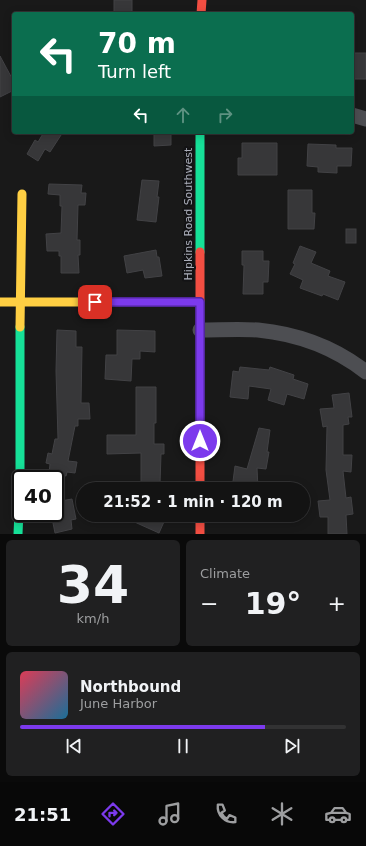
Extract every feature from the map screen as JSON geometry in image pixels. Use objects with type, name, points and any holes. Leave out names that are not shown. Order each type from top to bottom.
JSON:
[{"type":"street","points":[[201,12],[202,0]]},
{"type":"street","points":[[354,115],[366,118]]},
{"type":"street","name":"Hipkins Road Southwest","points":[[200,134],[200,482]]},
{"type":"street","points":[[18,534],[20,490],[20,302],[22,194]]},
{"type":"street","points":[[0,302],[200,302]]},
{"type":"street","points":[[200,330],[258,330],[289,335],[312,341],[354,363],[366,372]]},
{"type":"street","points":[[200,522],[200,534]]},
{"type":"building","points":[[114,0],[132,0],[132,12],[114,12]]},
{"type":"building","points":[[354,53],[366,53],[366,79],[354,79]]},
{"type":"building","points":[[0,56],[12,78],[12,91],[0,97]]},
{"type":"building","points":[[43,134],[62,134],[50,152],[45,149],[38,161],[27,154],[35,140],[38,142]]},
{"type":"building","points":[[154,134],[171,134],[171,145],[154,146]]},
{"type":"building","points":[[242,143],[277,143],[277,175],[238,175],[238,158],[242,158]]},
{"type":"building","points":[[308,144],[336,145],[336,148],[352,148],[351,166],[337,166],[337,173],[318,172],[318,167],[307,166]]},
{"type":"building","points":[[142,180],[159,181],[156,222],[137,220]]},
{"type":"building","points":[[49,184],[82,185],[81,193],[86,193],[85,205],[78,205],[77,240],[80,240],[80,255],[78,255],[79,273],[61,273],[61,256],[59,256],[59,251],[47,251],[46,234],[61,233],[62,206],[60,206],[60,195],[48,194]]},
{"type":"building","points":[[288,190],[312,190],[312,213],[315,213],[314,229],[288,229]]},
{"type":"building","points":[[346,229],[356,229],[356,243],[346,243]]},
{"type":"building","points":[[300,246],[316,252],[311,263],[330,271],[328,276],[345,282],[338,300],[323,294],[322,296],[300,288],[303,280],[290,274],[295,264],[293,263]]},
{"type":"building","points":[[156,250],[157,257],[159,257],[162,276],[145,278],[143,270],[127,273],[124,256]]},
{"type":"building","points":[[242,251],[263,251],[263,261],[269,261],[268,282],[263,282],[263,294],[243,294],[244,265],[242,265]]},
{"type":"building","points":[[57,330],[76,331],[76,347],[82,347],[81,403],[89,403],[90,419],[78,419],[78,426],[75,426],[68,461],[77,462],[75,473],[67,472],[66,476],[64,476],[64,470],[49,470],[50,464],[46,463],[48,453],[52,454],[55,439],[58,439],[56,371]]},
{"type":"building","points":[[117,330],[155,331],[155,352],[140,351],[140,359],[132,359],[131,381],[105,379],[106,355],[117,355]]},
{"type":"building","points":[[240,367],[269,370],[270,367],[294,375],[293,379],[308,384],[304,399],[287,394],[284,405],[268,400],[271,389],[249,386],[248,399],[230,397],[233,371],[239,372]]},
{"type":"building","points":[[136,387],[156,387],[156,423],[154,423],[154,444],[164,444],[164,454],[161,454],[160,482],[141,482],[141,453],[107,454],[107,435],[136,435]]},
{"type":"building","points":[[349,393],[352,417],[348,417],[349,424],[343,425],[343,455],[352,455],[351,472],[343,471],[346,498],[351,497],[353,514],[346,515],[347,534],[328,534],[328,517],[320,517],[318,501],[330,500],[326,470],[327,426],[323,427],[320,409],[334,408],[332,395]]},
{"type":"building","points":[[259,428],[270,430],[267,452],[269,452],[266,469],[257,468],[258,482],[233,482],[235,466],[247,469]]},
{"type":"building","points":[[72,499],[76,519],[71,520],[72,529],[55,533],[53,522],[64,522],[64,500]]},
{"type":"building","points":[[135,522],[164,522],[159,533]]},
{"type":"traffic: fast","points":[[200,134],[200,252]]},
{"type":"traffic: fast","points":[[18,534],[20,490],[20,327]]},
{"type":"traffic: slow","points":[[20,327],[22,194]]},
{"type":"traffic: slow","points":[[0,302],[200,302]]},
{"type":"traffic: jam","points":[[201,12],[202,0]]},
{"type":"traffic: jam","points":[[200,252],[200,482]]},
{"type":"traffic: jam","points":[[200,522],[200,534]]},
{"type":"route","points":[[95,302],[200,302],[200,441]]}]
